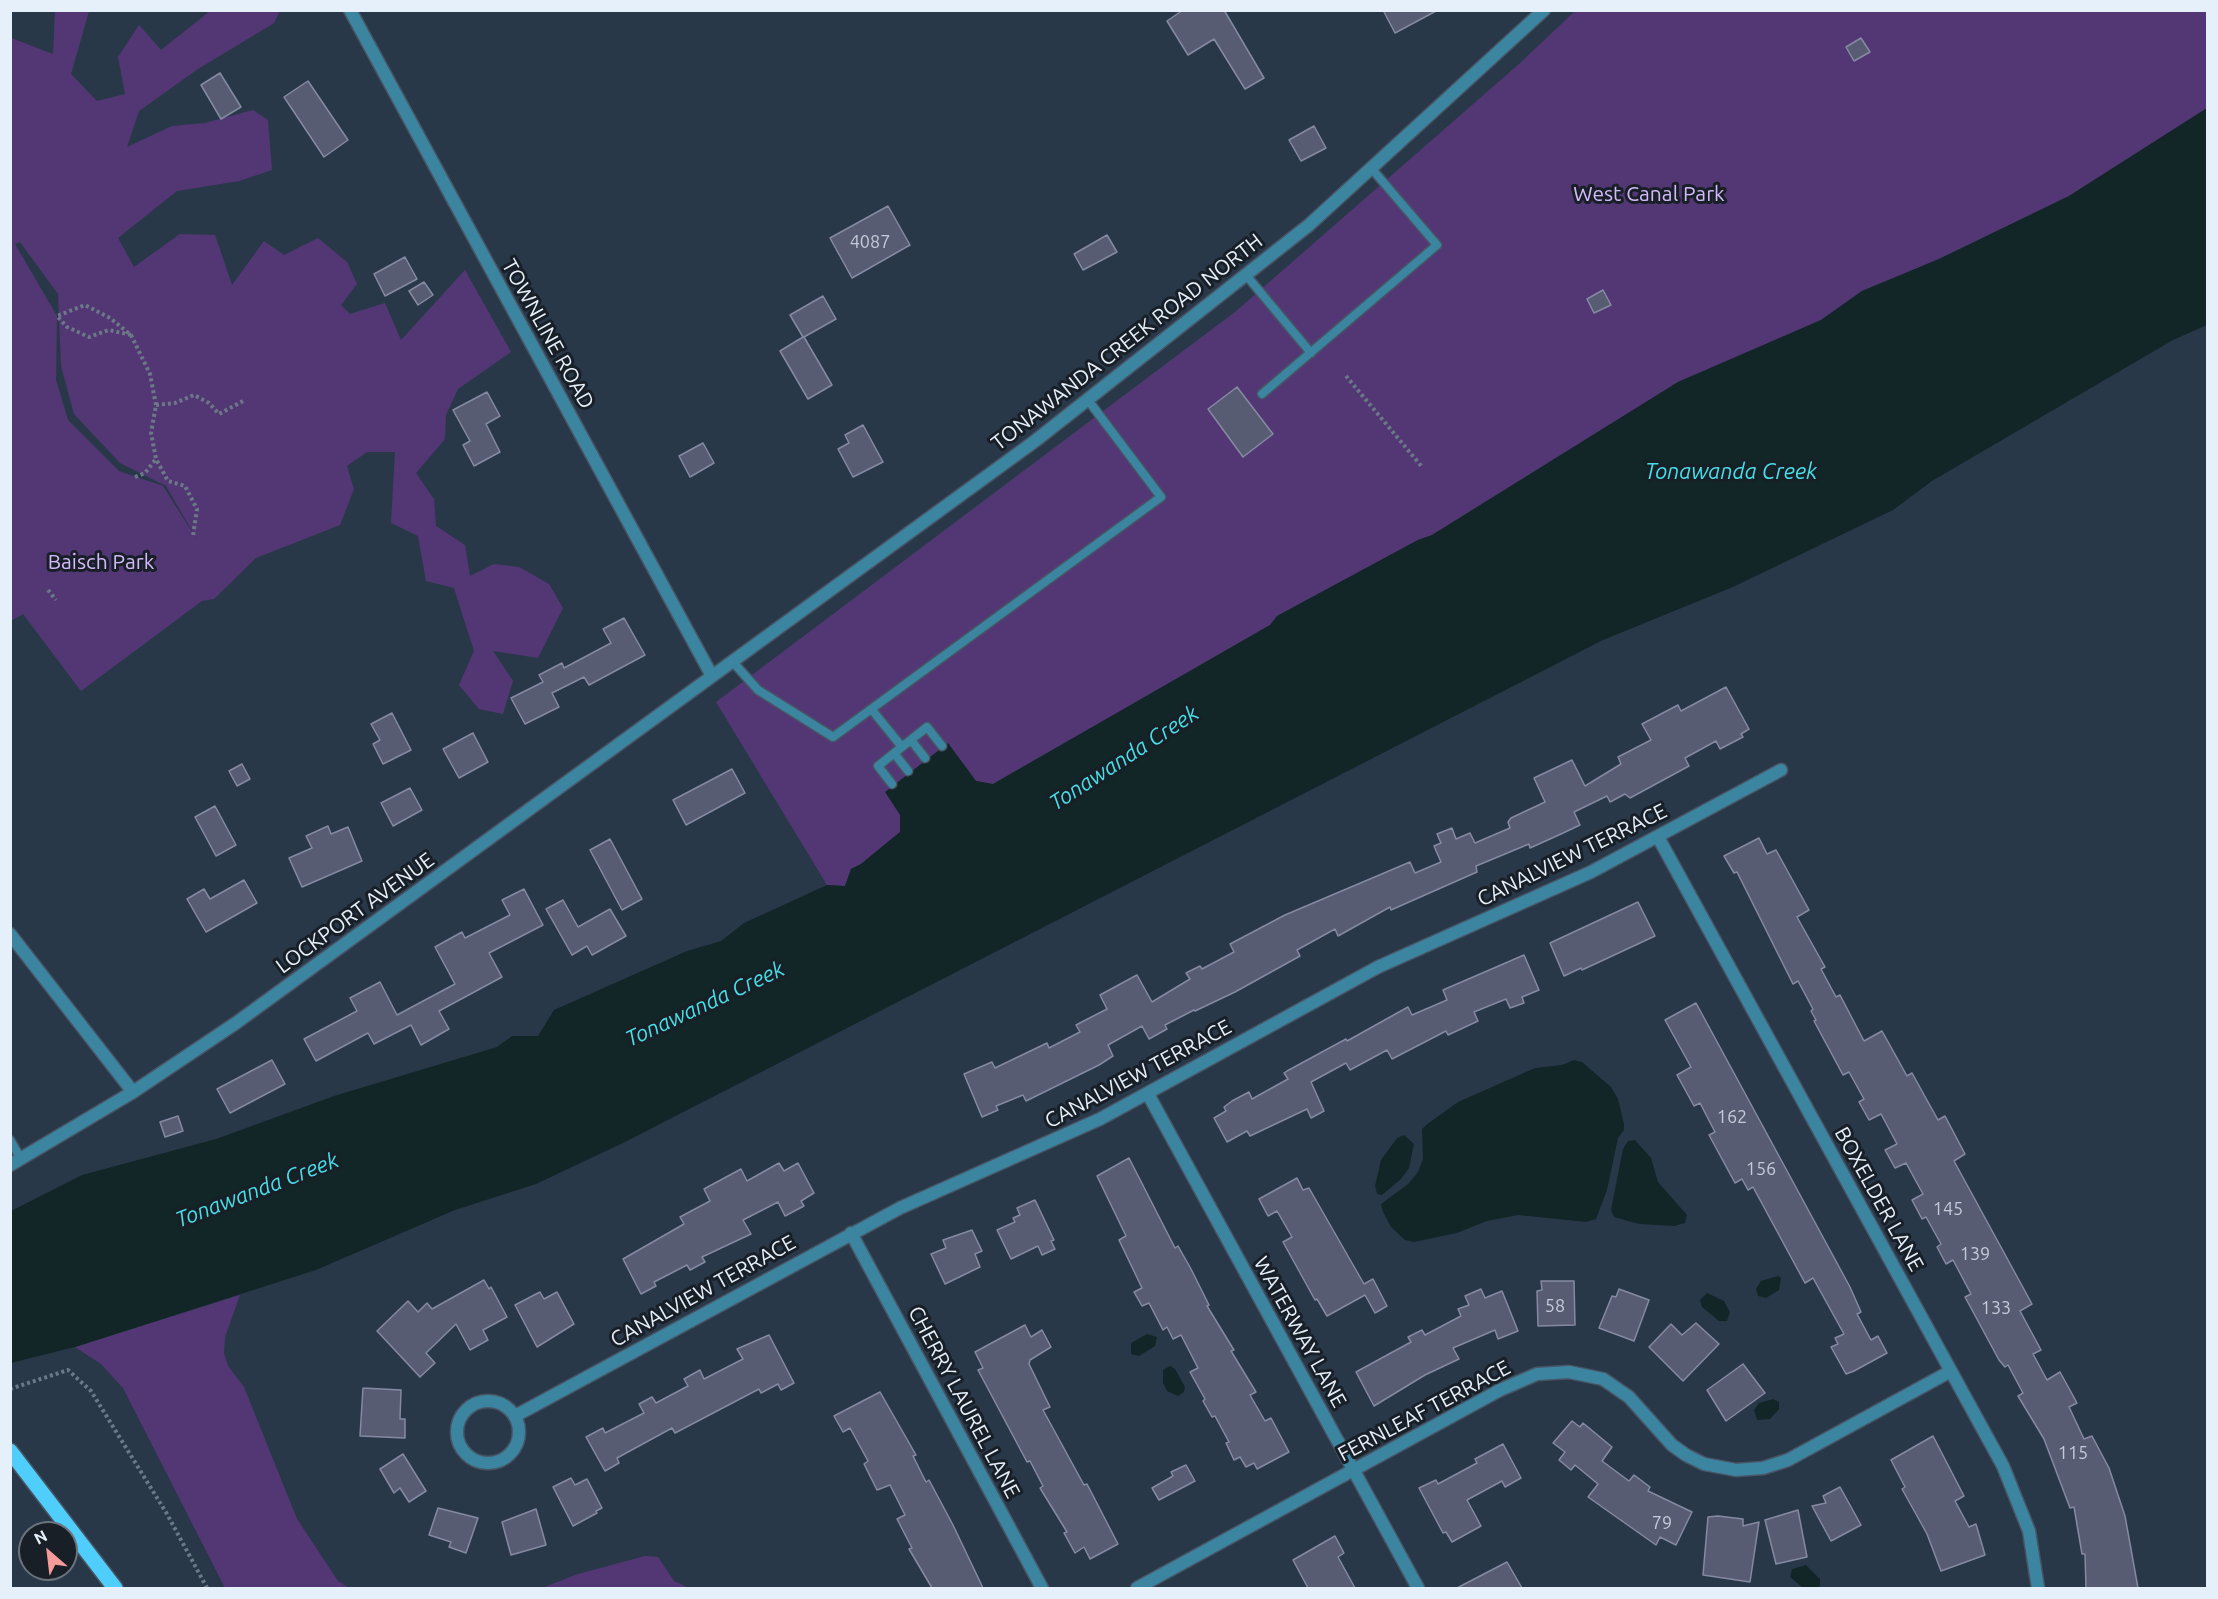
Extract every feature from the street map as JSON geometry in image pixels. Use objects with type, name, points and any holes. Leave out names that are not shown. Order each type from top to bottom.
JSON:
[{"type":"main road","points":[[10,1451],[115,1588]]},
{"type":"street","name":"TOWNLINE ROAD","points":[[350,10],[712,676]]},
{"type":"street","name":"TONAWANDA CREEK ROAD NORTH","points":[[712,676],[1088,400],[1246,275],[1372,169],[1544,10]]},
{"type":"street","name":"LOCKPORT AVENUE","points":[[16,1162],[133,1092],[246,1016],[712,676]]},
{"type":"street","name":"CANALVIEW TERRACE","points":[[515,1416],[851,1233],[946,1185],[1068,1134],[1148,1094],[1386,963],[1577,879],[1781,771]]},
{"type":"street","name":"BOXELDER LANE","points":[[1658,837],[2011,1482],[2029,1531],[2038,1588]]},
{"type":"street","points":[[10,934],[133,1092]]},
{"type":"street","name":"WATERWAY LANE","points":[[1148,1094],[1418,1588]]},
{"type":"street","name":"CHERRY LAUREL LANE","points":[[851,1233],[1042,1588]]},
{"type":"street","name":"FERNLEAF TERRACE","points":[[1137,1588],[1500,1390],[1547,1372],[1579,1372],[1608,1382],[1635,1403],[1679,1450],[1704,1464],[1736,1470],[1763,1468],[1788,1460],[1951,1371]]},
{"type":"street","points":[[496,1401],[515,1416],[518,1437],[515,1447],[504,1458],[489,1463],[478,1461],[462,1449],[457,1439],[457,1423],[472,1404],[496,1401]]},
{"type":"lane","points":[[1262,394],[1437,245],[1372,169]]},
{"type":"lane","points":[[1246,275],[1311,352]]},
{"type":"lane","points":[[732,661],[758,690],[833,737],[872,710],[1161,497],[1088,400]]},
{"type":"lane","points":[[872,710],[898,750],[908,771]]},
{"type":"lane","points":[[892,784],[878,766],[927,727],[942,746]]},
{"type":"lane","points":[[911,740],[925,758]]},
{"type":"lane","points":[[10,1140],[16,1162]]},
{"type":"path","points":[[130,335],[109,330],[90,337],[67,327],[57,316],[85,305],[110,318],[130,335],[150,374],[156,405],[151,434],[156,459],[168,481],[185,486],[197,509],[193,536]]},
{"type":"path","points":[[1346,376],[1423,468]]},
{"type":"path","points":[[156,405],[175,403],[194,395],[209,403],[219,414],[243,400]]},
{"type":"path","points":[[135,477],[145,473],[156,459]]},
{"type":"path","points":[[48,590],[56,600]]},
{"type":"path","points":[[10,1389],[68,1370],[91,1391],[166,1514],[207,1588]]},
{"type":"green space","name":"Baisch Park","points":[[55,11],[89,11],[71,74],[97,101],[125,94],[118,57],[139,25],[161,50],[210,11],[280,11],[274,23],[198,69],[139,111],[127,147],[172,126],[205,123],[253,110],[268,120],[272,170],[239,181],[177,191],[118,238],[134,267],[180,234],[215,235],[232,285],[264,241],[284,255],[318,238],[347,262],[357,284],[341,305],[350,314],[385,303],[401,340],[465,270],[511,352],[458,389],[446,415],[445,439],[416,473],[434,499],[436,526],[465,545],[470,576],[494,564],[519,567],[549,584],[563,608],[538,658],[493,651],[513,681],[503,714],[479,709],[459,685],[474,651],[454,588],[426,581],[418,536],[391,523],[395,452],[367,452],[347,466],[354,489],[340,525],[256,558],[214,599],[202,601],[81,691],[23,614],[11,621],[11,38],[53,54]],"holes":[[[20,242],[58,294],[61,366],[74,414],[120,463],[166,486],[199,543],[163,486],[119,471],[68,420],[56,380],[57,316],[15,244]]]},
{"type":"green space","name":"West Canal Park","points":[[1575,11],[2207,11],[2207,108],[2069,196],[1939,259],[1862,291],[1821,320],[1678,382],[1432,535],[1418,540],[1277,616],[1270,625],[993,784],[976,781],[948,744],[900,815],[900,832],[861,864],[851,869],[845,886],[827,885],[716,702],[1235,312],[1519,64]]},
{"type":"green space","points":[[240,1295],[225,1337],[224,1353],[228,1366],[244,1387],[297,1519],[338,1581],[349,1588],[225,1588],[123,1388],[101,1364],[75,1347]]},
{"type":"green space","points":[[645,1556],[658,1557],[674,1581],[689,1588],[542,1588],[578,1574]]},
{"type":"water","name":"Tonawanda Creek","points":[[2207,108],[2207,325],[2173,340],[1932,481],[1893,510],[1733,587],[1603,640],[625,1142],[536,1184],[455,1210],[316,1270],[75,1347],[11,1363],[11,1211],[82,1175],[216,1139],[334,1096],[497,1047],[512,1036],[538,1036],[554,1010],[687,951],[721,941],[744,923],[827,885],[845,886],[851,869],[861,864],[900,832],[900,815],[885,792],[948,743],[976,781],[993,784],[1270,625],[1277,616],[1418,540],[1432,535],[1678,382],[1821,320],[1862,291],[1939,259],[2069,196]]},
{"type":"water","points":[[1574,1060],[1582,1062],[1611,1087],[1618,1099],[1624,1124],[1624,1130],[1618,1138],[1607,1190],[1596,1219],[1586,1222],[1518,1215],[1487,1221],[1457,1233],[1414,1242],[1405,1240],[1391,1227],[1381,1204],[1408,1184],[1418,1172],[1423,1159],[1422,1129],[1426,1125],[1458,1102],[1535,1068],[1562,1065]]},
{"type":"water","points":[[1404,1135],[1414,1144],[1409,1168],[1401,1179],[1382,1195],[1377,1194],[1375,1186],[1381,1160],[1397,1138]]},
{"type":"water","points":[[1635,1140],[1651,1158],[1658,1182],[1687,1215],[1685,1223],[1674,1226],[1639,1224],[1614,1217],[1611,1210],[1623,1149],[1628,1141]]},
{"type":"water","points":[[1778,1276],[1781,1278],[1779,1290],[1766,1298],[1758,1296],[1756,1289],[1761,1281]]},
{"type":"water","points":[[1707,1293],[1724,1301],[1730,1312],[1727,1321],[1719,1321],[1702,1307],[1700,1300]]},
{"type":"water","points":[[1147,1334],[1157,1337],[1155,1346],[1139,1356],[1131,1354],[1131,1343]]},
{"type":"water","points":[[1170,1366],[1175,1369],[1185,1387],[1184,1392],[1178,1396],[1167,1391],[1163,1383],[1163,1370]]},
{"type":"water","points":[[1773,1399],[1779,1402],[1779,1409],[1770,1419],[1757,1420],[1754,1410],[1759,1403]]},
{"type":"water","points":[[1806,1565],[1820,1579],[1820,1586],[1817,1588],[1802,1587],[1790,1577],[1792,1569]]},
{"type":"building","points":[[1183,10],[1224,10],[1264,78],[1245,89],[1214,39],[1188,55],[1167,21]]},
{"type":"building","points":[[1383,10],[1438,10],[1395,33]]},
{"type":"building","points":[[1861,38],[1870,52],[1854,61],[1846,47]]},
{"type":"building","points":[[220,73],[241,107],[221,119],[201,85]]},
{"type":"building","points":[[308,81],[348,140],[324,157],[284,97]]},
{"type":"building","points":[[1314,126],[1326,148],[1301,161],[1289,140]]},
{"type":"building","points":[[888,206],[910,245],[852,278],[830,238]]},
{"type":"building","points":[[1107,235],[1117,252],[1083,270],[1074,254]]},
{"type":"building","points":[[405,257],[417,279],[385,296],[374,274]]},
{"type":"building","points":[[424,282],[433,295],[418,305],[409,291]]},
{"type":"building","points":[[1603,290],[1611,305],[1594,313],[1587,299]]},
{"type":"building","points":[[823,296],[836,319],[804,337],[832,385],[808,399],[780,351],[803,337],[790,315]]},
{"type":"building","points":[[1237,387],[1273,434],[1243,457],[1208,409]]},
{"type":"building","points":[[487,392],[500,416],[486,424],[500,452],[474,466],[463,445],[470,441],[453,410]]},
{"type":"building","points":[[863,425],[883,462],[853,477],[838,449],[849,443],[845,435]]},
{"type":"building","points":[[703,443],[714,463],[690,477],[679,456]]},
{"type":"building","points":[[624,618],[645,655],[589,685],[584,677],[552,693],[559,707],[525,724],[511,698],[543,682],[539,675],[562,663],[564,668],[611,643],[603,629]]},
{"type":"building","points":[[1726,687],[1749,729],[1741,734],[1743,737],[1720,749],[1716,741],[1685,758],[1689,766],[1630,798],[1625,794],[1610,802],[1607,796],[1574,812],[1580,825],[1561,834],[1530,848],[1529,844],[1476,866],[1477,872],[1391,910],[1390,907],[1338,936],[1335,929],[1297,950],[1300,956],[1235,992],[1165,1025],[1167,1029],[1149,1039],[1142,1026],[1108,1045],[1113,1056],[1099,1065],[1026,1101],[1023,1095],[996,1106],[998,1110],[982,1117],[964,1074],[992,1062],[995,1068],[1047,1043],[1049,1048],[1080,1032],[1076,1025],[1107,1009],[1100,995],[1137,975],[1152,1002],[1190,979],[1186,973],[1200,966],[1202,969],[1234,952],[1230,944],[1285,915],[1410,862],[1415,873],[1441,862],[1434,846],[1441,843],[1437,834],[1452,828],[1456,839],[1470,833],[1475,843],[1510,828],[1508,822],[1511,818],[1545,802],[1534,778],[1572,760],[1585,786],[1621,764],[1618,757],[1651,740],[1642,724],[1678,705],[1681,711]]},
{"type":"building","points":[[392,713],[411,750],[383,764],[373,744],[380,740],[371,724]]},
{"type":"building","points":[[473,733],[488,762],[459,778],[443,749]]},
{"type":"building","points":[[242,764],[250,779],[237,786],[229,771]]},
{"type":"building","points":[[732,769],[745,793],[686,825],[673,800]]},
{"type":"building","points":[[410,788],[422,810],[393,826],[381,803]]},
{"type":"building","points":[[215,806],[236,845],[216,856],[195,817]]},
{"type":"building","points":[[328,826],[331,834],[348,827],[362,861],[302,887],[289,858],[312,848],[306,836]]},
{"type":"building","points":[[1759,838],[1767,854],[1776,850],[1809,910],[1797,917],[1825,967],[1821,969],[1836,997],[1840,995],[1864,1041],[1882,1031],[1907,1076],[1912,1073],[1938,1120],[1945,1116],[1965,1154],[1954,1161],[2032,1304],[2020,1311],[2041,1350],[2033,1354],[2047,1380],[2060,1372],[2077,1403],[2069,1407],[2084,1439],[2092,1436],[2109,1468],[2125,1516],[2138,1588],[2086,1588],[2085,1554],[2082,1554],[2074,1507],[2070,1508],[2044,1439],[2018,1396],[2023,1393],[2008,1365],[2005,1367],[1999,1360],[1965,1297],[1971,1294],[1953,1260],[1946,1264],[1937,1247],[1941,1244],[1926,1217],[1922,1219],[1912,1200],[1923,1194],[1906,1163],[1895,1168],[1885,1150],[1897,1144],[1881,1114],[1869,1120],[1859,1102],[1864,1099],[1849,1072],[1843,1075],[1814,1021],[1816,1020],[1811,1011],[1813,1009],[1798,981],[1793,984],[1737,872],[1734,873],[1724,856]]},
{"type":"building","points":[[610,839],[642,899],[622,910],[590,850]]},
{"type":"building","points":[[244,880],[257,903],[206,932],[187,899],[204,889],[210,899]]},
{"type":"building","points":[[524,889],[543,925],[489,953],[502,977],[439,1011],[449,1029],[421,1045],[411,1025],[374,1044],[368,1033],[316,1061],[304,1039],[357,1011],[350,998],[380,982],[397,1015],[455,984],[435,947],[462,932],[465,938],[510,915],[502,900]]},
{"type":"building","points":[[563,900],[578,927],[610,909],[626,936],[592,955],[587,946],[572,955],[546,909]]},
{"type":"building","points":[[1638,902],[1655,936],[1564,976],[1550,943]]},
{"type":"building","points":[[1524,955],[1539,990],[1522,997],[1524,1003],[1510,1008],[1506,999],[1474,1012],[1478,1021],[1448,1035],[1446,1031],[1392,1059],[1387,1050],[1350,1070],[1346,1063],[1311,1082],[1324,1111],[1311,1118],[1307,1109],[1250,1136],[1247,1131],[1227,1142],[1214,1118],[1226,1111],[1224,1107],[1232,1101],[1249,1092],[1252,1099],[1288,1079],[1284,1073],[1287,1071],[1346,1039],[1347,1041],[1408,1007],[1412,1015],[1447,1000],[1443,990]]},
{"type":"building","points":[[1696,1003],[1850,1287],[1861,1312],[1857,1314],[1871,1340],[1878,1336],[1887,1353],[1854,1371],[1846,1374],[1831,1347],[1838,1344],[1835,1338],[1844,1334],[1813,1278],[1805,1283],[1753,1187],[1748,1190],[1742,1179],[1735,1183],[1709,1135],[1715,1132],[1700,1103],[1694,1106],[1677,1075],[1691,1067],[1665,1020]]},
{"type":"building","points":[[272,1060],[285,1084],[230,1113],[217,1089]]},
{"type":"building","points":[[178,1116],[183,1131],[165,1137],[160,1122]]},
{"type":"building","points":[[1129,1158],[1175,1248],[1178,1246],[1191,1269],[1209,1305],[1207,1306],[1256,1392],[1250,1395],[1265,1421],[1271,1418],[1289,1452],[1257,1469],[1254,1463],[1246,1467],[1240,1457],[1234,1460],[1226,1443],[1229,1442],[1215,1416],[1212,1417],[1203,1401],[1205,1399],[1190,1372],[1198,1368],[1181,1335],[1173,1339],[1167,1327],[1163,1330],[1149,1303],[1142,1306],[1134,1292],[1142,1288],[1119,1240],[1126,1236],[1097,1176]]},
{"type":"building","points":[[779,1163],[784,1171],[798,1163],[814,1193],[801,1201],[804,1206],[785,1216],[778,1202],[743,1220],[751,1234],[702,1257],[705,1262],[690,1270],[687,1265],[654,1282],[656,1286],[641,1294],[623,1259],[684,1224],[680,1217],[710,1201],[704,1189],[741,1169],[747,1181]]},
{"type":"building","points":[[1297,1178],[1303,1190],[1309,1188],[1364,1284],[1373,1279],[1387,1306],[1375,1313],[1365,1295],[1327,1316],[1317,1299],[1315,1300],[1283,1242],[1292,1237],[1277,1211],[1268,1216],[1259,1199]]},
{"type":"building","points":[[1035,1200],[1054,1240],[1051,1241],[1055,1249],[1042,1255],[1038,1246],[1011,1259],[997,1230],[1015,1222],[1013,1218],[1020,1215],[1017,1208]]},
{"type":"building","points":[[972,1230],[982,1251],[975,1254],[980,1267],[945,1284],[931,1254],[946,1248],[943,1240]]},
{"type":"building","points":[[484,1280],[489,1289],[491,1287],[507,1317],[483,1330],[488,1340],[470,1350],[456,1324],[426,1353],[435,1363],[420,1377],[377,1331],[408,1301],[418,1312],[427,1303],[432,1309]]},
{"type":"building","points":[[1541,1281],[1574,1281],[1575,1325],[1538,1326],[1537,1291],[1542,1290]]},
{"type":"building","points":[[1481,1289],[1485,1298],[1502,1291],[1518,1331],[1498,1339],[1495,1330],[1453,1348],[1459,1359],[1425,1375],[1374,1406],[1356,1372],[1411,1342],[1408,1337],[1422,1330],[1425,1335],[1461,1316],[1458,1309],[1469,1305],[1465,1296]]},
{"type":"building","points":[[1619,1289],[1649,1300],[1634,1341],[1599,1328],[1612,1296],[1616,1297]]},
{"type":"building","points":[[540,1292],[544,1299],[557,1292],[574,1324],[537,1347],[515,1305]]},
{"type":"building","points":[[1696,1323],[1719,1344],[1683,1381],[1649,1347],[1671,1324],[1682,1335]]},
{"type":"building","points":[[1025,1325],[1031,1337],[1042,1330],[1051,1347],[1030,1360],[1029,1364],[1050,1407],[1043,1410],[1084,1485],[1087,1484],[1118,1544],[1090,1559],[1084,1547],[1075,1553],[1064,1533],[1067,1532],[1040,1488],[1043,1486],[1030,1461],[1027,1462],[978,1370],[983,1368],[975,1352]]},
{"type":"building","points":[[769,1335],[794,1383],[781,1390],[778,1384],[761,1393],[759,1389],[675,1433],[672,1428],[617,1458],[619,1463],[605,1471],[586,1437],[603,1428],[605,1433],[644,1413],[639,1404],[652,1397],[656,1403],[688,1386],[684,1379],[700,1370],[704,1379],[743,1359],[737,1349]]},
{"type":"building","points":[[1743,1364],[1765,1393],[1726,1421],[1707,1390]]},
{"type":"building","points":[[363,1388],[401,1390],[400,1419],[405,1419],[405,1438],[360,1436]]},
{"type":"building","points":[[880,1392],[916,1455],[913,1456],[926,1482],[929,1480],[953,1525],[983,1588],[932,1588],[909,1549],[912,1548],[897,1519],[905,1515],[890,1485],[877,1490],[864,1464],[868,1461],[850,1428],[843,1432],[834,1416]]},
{"type":"building","points":[[1572,1421],[1580,1427],[1583,1423],[1612,1447],[1602,1461],[1629,1481],[1634,1475],[1650,1487],[1648,1491],[1692,1512],[1676,1545],[1660,1537],[1656,1545],[1588,1497],[1598,1484],[1575,1465],[1571,1470],[1559,1460],[1565,1452],[1553,1443]]},
{"type":"building","points":[[1933,1436],[1964,1496],[1955,1501],[1969,1527],[1976,1524],[1985,1555],[1941,1571],[1927,1534],[1902,1489],[1905,1487],[1891,1460]]},
{"type":"building","points":[[1503,1444],[1521,1478],[1505,1487],[1502,1481],[1467,1500],[1481,1526],[1452,1542],[1446,1532],[1443,1533],[1419,1488],[1436,1480],[1438,1484],[1477,1463],[1475,1459]]},
{"type":"building","points":[[403,1454],[426,1491],[409,1502],[400,1488],[394,1493],[380,1469]]},
{"type":"building","points":[[1186,1465],[1195,1481],[1159,1500],[1152,1488],[1173,1476],[1171,1472]]},
{"type":"building","points":[[571,1478],[575,1485],[587,1479],[602,1508],[573,1526],[553,1487]]},
{"type":"building","points":[[1840,1487],[1861,1525],[1831,1541],[1812,1506],[1826,1503],[1823,1496]]},
{"type":"building","points":[[438,1508],[478,1518],[466,1553],[449,1547],[451,1542],[429,1535]]},
{"type":"building","points":[[536,1509],[546,1545],[511,1555],[502,1522]]},
{"type":"building","points":[[1798,1510],[1807,1557],[1776,1564],[1765,1520]]},
{"type":"building","points":[[1708,1517],[1743,1519],[1743,1526],[1759,1522],[1750,1582],[1703,1575]]},
{"type":"building","points":[[1335,1536],[1344,1553],[1338,1557],[1355,1588],[1308,1588],[1293,1560]]},
{"type":"building","points":[[1507,1562],[1522,1588],[1457,1588]]}]
